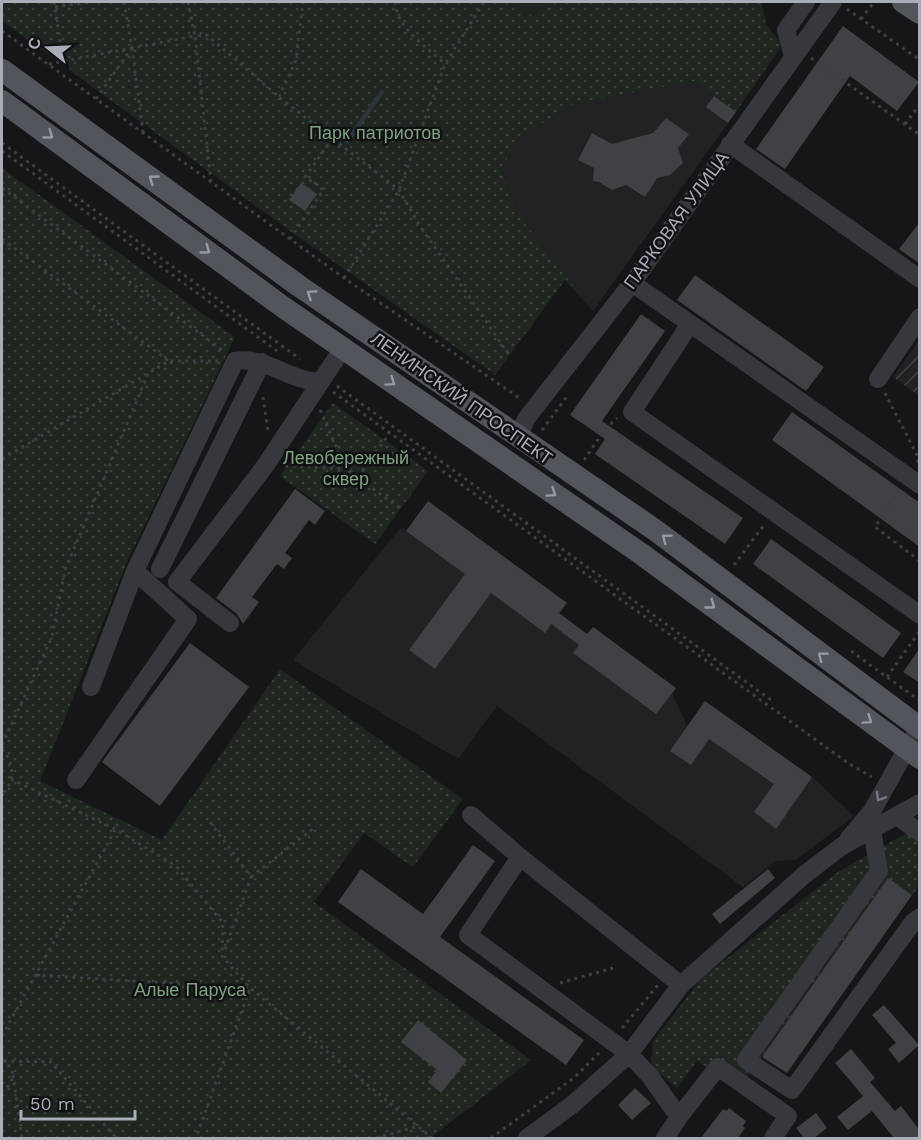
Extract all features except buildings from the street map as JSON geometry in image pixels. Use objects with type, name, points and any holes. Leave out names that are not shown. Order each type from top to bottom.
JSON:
[{"type":"main road","points":[[903,2],[920,13]]},
{"type":"main road","name":"ЛЕНИНСКИЙ ПРОСПЕКТ","points":[[2,70],[360,327],[518,438],[655,530],[920,728]]},
{"type":"main road","name":"ЛЕНИНСКИЙ ПРОСПЕКТ","points":[[2,101],[343,348],[640,553],[913,753]]},
{"type":"main road","points":[[343,348],[360,327]]},
{"type":"street","points":[[801,56],[786,30],[806,2]]},
{"type":"street","name":"ПАРКОВАЯ УЛИЦА","points":[[518,438],[526,419],[632,282],[730,144],[801,56],[838,4]]},
{"type":"street","points":[[730,144],[920,279]]},
{"type":"street","points":[[632,282],[920,485]]},
{"type":"street","points":[[878,379],[920,317]]},
{"type":"street","points":[[690,324],[633,412],[920,615]]},
{"type":"street","points":[[164,597],[265,466],[343,348]]},
{"type":"street","points":[[91,687],[135,571],[235,361],[246,359],[260,367],[319,384]]},
{"type":"street","points":[[160,569],[260,367]]},
{"type":"street","points":[[76,780],[188,619],[135,571]]},
{"type":"street","points":[[177,582],[230,623]]},
{"type":"street","points":[[842,846],[872,811],[890,778],[913,753],[920,728]]},
{"type":"street","points":[[527,1138],[572,1105],[629,1054],[681,985],[804,875],[842,846],[920,803]]},
{"type":"street","points":[[471,815],[520,857],[681,985]]},
{"type":"street","points":[[897,816],[920,833]]},
{"type":"street","points":[[872,830],[879,871],[746,1060],[792,1090],[918,920]]},
{"type":"street","points":[[520,857],[468,936],[629,1054],[649,1075],[679,1117]]},
{"type":"street","points":[[665,1138],[718,1067],[788,1116],[773,1138]]},
{"type":"path","points":[[54,2],[63,61]]},
{"type":"path","points":[[55,7],[90,2]]},
{"type":"path","points":[[124,2],[143,133]]},
{"type":"path","points":[[188,2],[195,36],[211,182]]},
{"type":"path","points":[[279,97],[296,60],[303,2]]},
{"type":"path","points":[[395,2],[395,12],[409,31],[445,64]]},
{"type":"path","points":[[344,278],[399,190],[445,64],[484,2]]},
{"type":"path","points":[[861,19],[874,2]]},
{"type":"path","points":[[838,4],[920,60]]},
{"type":"path","points":[[2,31],[344,278],[535,409]]},
{"type":"path","points":[[47,64],[207,35],[279,97],[399,190],[420,226],[510,356]]},
{"type":"path","points":[[96,99],[132,48]]},
{"type":"path","points":[[801,56],[920,135]]},
{"type":"path","points":[[905,124],[920,104]]},
{"type":"path","points":[[290,238],[324,189],[305,177],[332,139]]},
{"type":"path","points":[[2,143],[319,384],[848,763],[870,777],[890,778]]},
{"type":"path","points":[[2,151],[282,354]]},
{"type":"path","points":[[2,188],[217,344],[235,361]]},
{"type":"path","points":[[2,239],[169,361]]},
{"type":"path","points":[[2,459],[169,361],[235,361]]},
{"type":"path","points":[[260,367],[268,433]]},
{"type":"path","points":[[2,794],[11,780],[11,763],[2,747],[52,637],[65,570],[148,374]]},
{"type":"path","points":[[319,384],[346,469]]},
{"type":"path","points":[[319,384],[771,700]]},
{"type":"path","points":[[584,460],[615,419],[633,412]]},
{"type":"path","points":[[358,477],[389,434]]},
{"type":"path","points":[[265,466],[346,469],[401,509]]},
{"type":"path","points":[[733,567],[774,511]]},
{"type":"path","points":[[887,677],[920,630]]},
{"type":"path","points":[[11,780],[115,830],[176,866],[223,923],[222,956],[250,988],[432,1138]]},
{"type":"path","points":[[210,822],[251,877]]},
{"type":"path","points":[[222,956],[251,877],[314,828]]},
{"type":"path","points":[[2,1036],[115,830]]},
{"type":"path","points":[[540,989],[613,968]]},
{"type":"path","points":[[35,975],[250,988]]},
{"type":"path","points":[[196,1138],[250,988]]},
{"type":"path","points":[[3,1060],[10,1066],[13,1075],[22,1138]]},
{"type":"path","points":[[3,1060],[51,1062],[116,1138]]},
{"type":"path","points":[[2,1091],[9,1087],[13,1075]]},
{"type":"path","points":[[376,1138],[415,1126]]},
{"type":"shaded area","points":[[694,81],[736,112],[593,311],[516,212],[501,168],[521,136],[574,104]]},
{"type":"shaded area","points":[[919,341],[919,396],[893,377]]},
{"type":"shaded area","points":[[428,501],[567,603],[559,614],[587,634],[593,627],[676,688],[672,693],[687,726],[705,701],[812,777],[854,816],[796,860],[775,861],[743,887],[497,706],[458,759],[293,660],[401,527],[407,531]]},
{"type":"green space","name":"Парк патриотов","points":[[2,2],[761,2],[766,24],[782,45],[736,112],[694,81],[574,104],[521,136],[501,168],[516,212],[593,311],[565,280],[495,375],[293,233],[2,21]]},
{"type":"green space","points":[[511,2],[546,2],[535,18]]},
{"type":"green space","name":"Алые Паруса","points":[[2,168],[235,337],[128,560],[40,781],[162,840],[280,669],[463,799],[413,867],[364,833],[314,902],[531,1060],[430,1138],[2,1138]]},
{"type":"green space","name":"Левобережный сквер","points":[[333,403],[428,471],[375,544],[280,476]]},
{"type":"green space","points":[[910,831],[919,838],[919,886],[912,895],[888,878],[739,1089],[697,1061],[677,1088],[651,1067],[653,1041],[702,978],[838,872]]},
{"type":"waterway","points":[[347,142],[382,92]]}]
